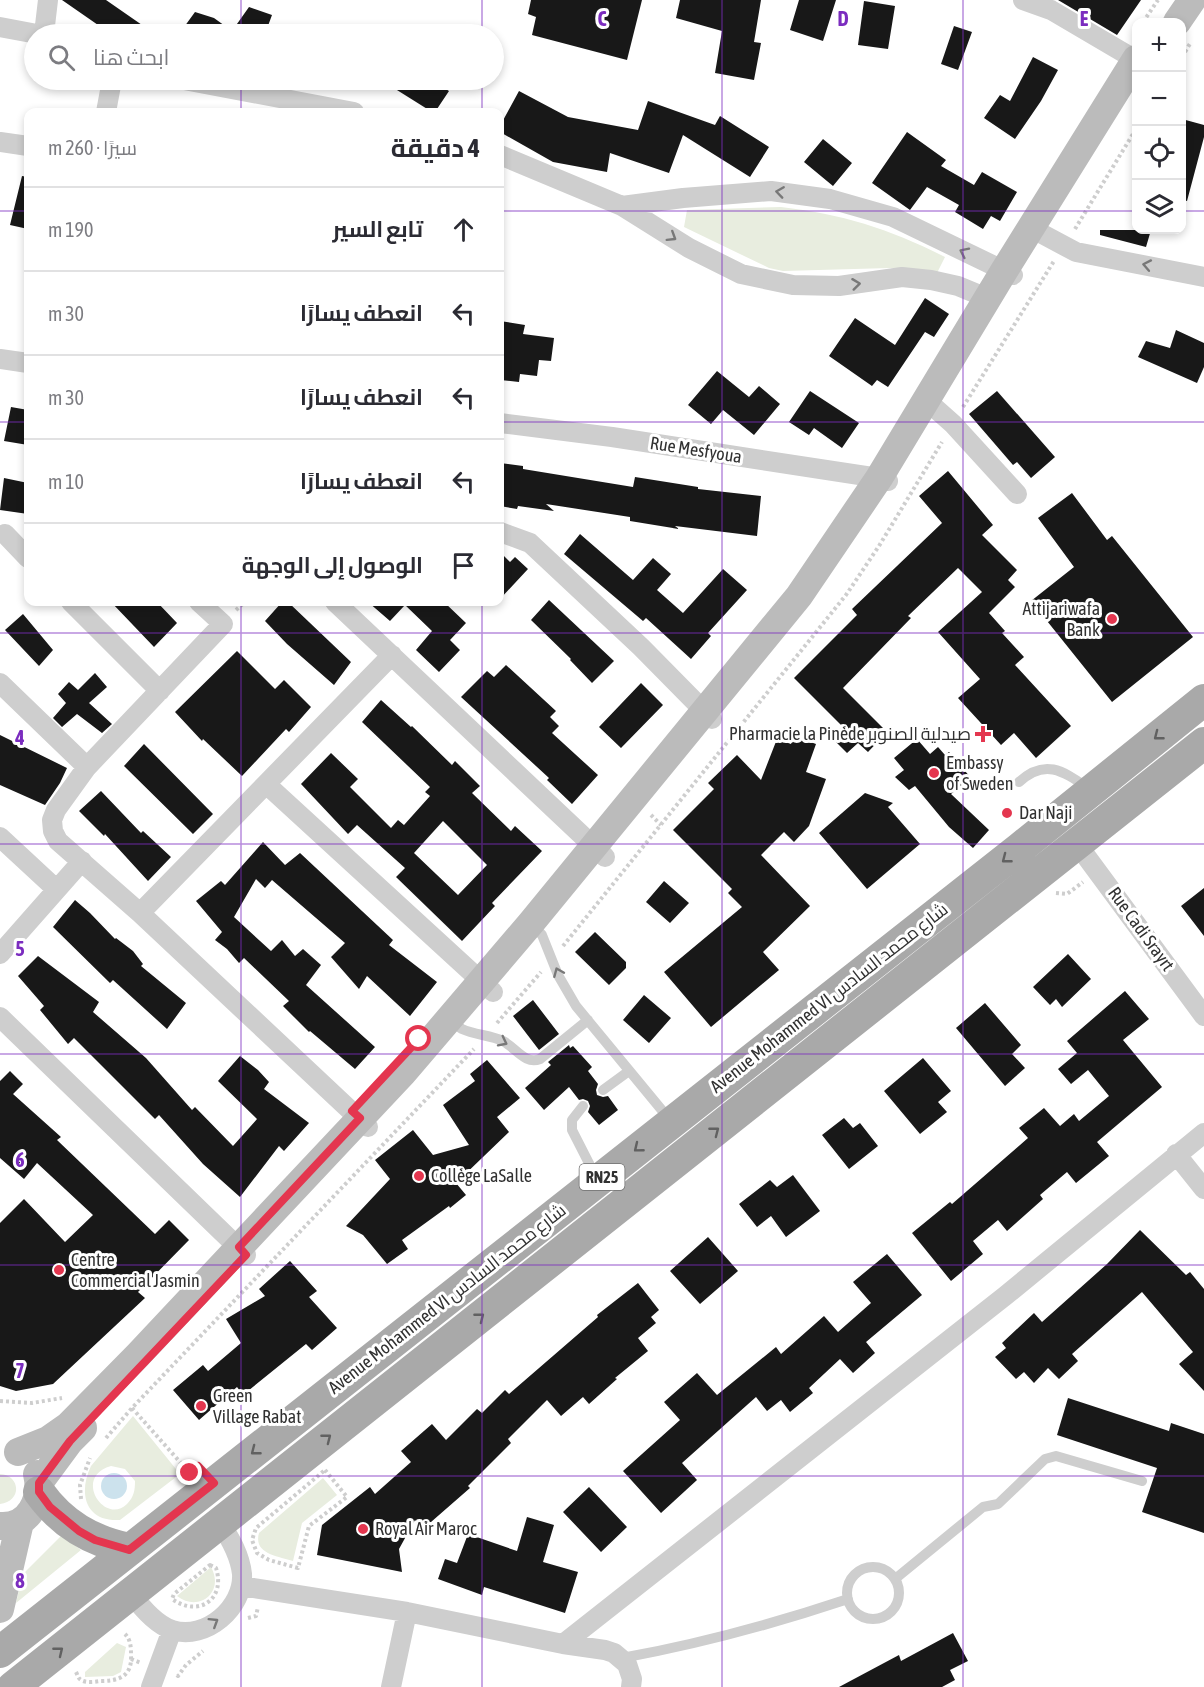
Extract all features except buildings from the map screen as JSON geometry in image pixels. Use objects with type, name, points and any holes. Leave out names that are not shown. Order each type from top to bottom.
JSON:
[{"type":"main road","points":[[1162,18],[1173,0]]},
{"type":"main road","points":[[1180,18],[1192,0]]},
{"type":"main road","points":[[0,1608],[10,1524],[30,1514],[36,1504],[39,1488],[70,1441],[242,1251],[456,1024],[710,716],[808,605],[1037,231],[1132,67]]},
{"type":"main road","points":[[1037,231],[1132,91]]},
{"type":"main road","points":[[931,404],[987,298],[1010,274]]},
{"type":"main road","name":"Avenue Mohammed VI شارع محمد السادس","points":[[0,1652],[1020,848],[1204,700]]},
{"type":"main road","name":"Avenue Mohammed VI شارع محمد السادس","points":[[13,1687],[1204,743]]},
{"type":"main road","points":[[9,1450],[48,1440],[68,1426],[242,1251]]},
{"type":"main road","points":[[9,1450],[32,1465],[39,1488],[50,1507],[79,1531],[104,1543],[129,1550]]},
{"type":"main road","points":[[160,1526],[183,1552]]},
{"type":"street","points":[[45,24],[48,0]]},
{"type":"street","points":[[1023,0],[1051,9],[1132,58]]},
{"type":"street","points":[[0,27],[24,31]]},
{"type":"street","points":[[107,108],[110,90]]},
{"type":"street","points":[[224,90],[291,107]]},
{"type":"street","points":[[0,142],[24,146]]},
{"type":"street","points":[[504,157],[622,206],[689,248],[741,274],[793,285],[839,286],[902,277],[958,286],[987,298]]},
{"type":"street","points":[[622,206],[683,198],[771,191],[830,199],[893,217],[1010,274]]},
{"type":"street","points":[[1037,231],[1076,252],[1204,277]]},
{"type":"street","points":[[0,359],[24,362]]},
{"type":"street","points":[[931,404],[1017,494]]},
{"type":"street","name":"Rue Mesfyoua","points":[[504,424],[612,437],[885,480]]},
{"type":"street","points":[[504,533],[530,543],[710,716]]},
{"type":"street","points":[[2,534],[24,537]]},
{"type":"street","points":[[2,534],[24,554]]},
{"type":"street","points":[[75,606],[160,690]]},
{"type":"street","points":[[204,606],[223,624],[87,767],[56,810],[52,820],[53,831],[58,841],[140,913],[364,1122]]},
{"type":"street","points":[[339,606],[600,851]]},
{"type":"street","points":[[140,913],[392,656]]},
{"type":"street","points":[[0,683],[87,767]]},
{"type":"street","points":[[266,784],[487,987]]},
{"type":"street","points":[[0,837],[56,888]]},
{"type":"street","name":"Rue Cadi Srayrt","points":[[1077,844],[1204,1016]]},
{"type":"street","points":[[0,954],[82,861]]},
{"type":"street","points":[[0,1017],[242,1251]]},
{"type":"street","points":[[563,1644],[1005,1296],[1204,1133]]},
{"type":"street","points":[[1176,1154],[1204,1189]]},
{"type":"street","points":[[131,1593],[149,1614],[172,1630],[185,1632],[210,1626],[230,1609],[241,1586],[242,1574],[236,1549],[220,1523]]},
{"type":"street","points":[[241,1586],[407,1612],[563,1644],[605,1650],[622,1658],[630,1671],[631,1687]]},
{"type":"street","points":[[391,1687],[407,1612]]},
{"type":"street","points":[[151,1687],[172,1630]]},
{"type":"lane","points":[[1019,782],[1039,769],[1053,769],[1066,773],[1091,789]]},
{"type":"lane","points":[[536,929],[566,991],[671,1122]]},
{"type":"lane","points":[[456,1024],[498,1039],[513,1047],[527,1060],[533,1061],[540,1059],[588,1020]]},
{"type":"lane","points":[[603,1090],[629,1071]]},
{"type":"lane","points":[[583,1106],[572,1120],[572,1130],[598,1180]]},
{"type":"lane","points":[[895,1579],[983,1507],[998,1504],[1045,1459],[1056,1456],[1071,1459],[1142,1481]]},
{"type":"lane","points":[[872,1567],[881,1569],[895,1579],[899,1588],[899,1597],[891,1612],[874,1619],[857,1614],[848,1599],[847,1590],[855,1574],[872,1567]]},
{"type":"lane","points":[[622,1658],[736,1634],[848,1599]]},
{"type":"path","points":[[1146,18],[1158,0]]},
{"type":"path","points":[[0,1401],[46,1402],[70,1394]]},
{"type":"path","points":[[132,1408],[190,1473],[198,1466],[214,1483]]},
{"type":"path","points":[[325,1470],[347,1497],[309,1526],[298,1568],[269,1560],[256,1553],[253,1547],[252,1540],[256,1528],[325,1470]]},
{"type":"path","points":[[210,1565],[216,1568],[219,1586],[212,1600],[195,1607],[186,1607],[172,1599],[174,1594],[210,1565]]},
{"type":"path","points":[[76,1672],[82,1681],[111,1681],[124,1677],[130,1668],[131,1648],[125,1634]]},
{"type":"path","points":[[109,1687],[111,1681]]},
{"type":"shaded area","points":[[781,207],[825,214],[865,224],[905,238],[945,257],[937,273],[890,268],[783,271],[769,268],[684,227],[687,210]]},
{"type":"shaded area","points":[[133,1416],[180,1474],[120,1520],[108,1519],[92,1511],[85,1495],[87,1476],[91,1466]],"holes":[[[111,1466],[125,1469],[135,1481],[133,1496],[127,1504],[118,1509],[110,1509],[102,1505],[96,1497],[93,1489],[94,1480],[100,1472]]]},
{"type":"shaded area","points":[[0,1474],[12,1479],[16,1489],[12,1499],[0,1504]]},
{"type":"shaded area","points":[[323,1478],[337,1495],[302,1523],[293,1561],[263,1550],[258,1540],[259,1533]]},
{"type":"shaded area","points":[[62,1535],[81,1550],[16,1603],[22,1577],[26,1571]]},
{"type":"shaded area","points":[[211,1567],[215,1584],[207,1597],[194,1602],[185,1601],[177,1596]]},
{"type":"shaded area","points":[[117,1643],[126,1647],[121,1672],[113,1676],[85,1677],[85,1672]]},
{"type":"water","points":[[114,1473],[123,1477],[127,1486],[123,1495],[114,1499],[105,1495],[101,1486],[105,1477]]},
{"type":"place","name":"Attijariwafa Bank","points":[[1112,619]]},
{"type":"place","name":"Pharmacie la Pinède صيدلية الصنوبر","points":[[983,734]]},
{"type":"place","name":"Embassy of Sweden","points":[[934,773]]},
{"type":"place","name":"Dar Naji","points":[[1007,813]]},
{"type":"place","name":"Collège LaSalle","points":[[419,1176]]},
{"type":"place","name":"Centre Commercial Jasmin","points":[[59,1270]]},
{"type":"place","name":"Green Village Rabat","points":[[201,1406]]},
{"type":"place","name":"Royal Air Maroc","points":[[363,1529]]},
{"type":"route","points":[[190,1473],[198,1466],[214,1483],[129,1550],[95,1540],[79,1531],[50,1507],[39,1492],[39,1483],[70,1441],[246,1255],[239,1247],[360,1118],[352,1111],[419,1039]]}]
